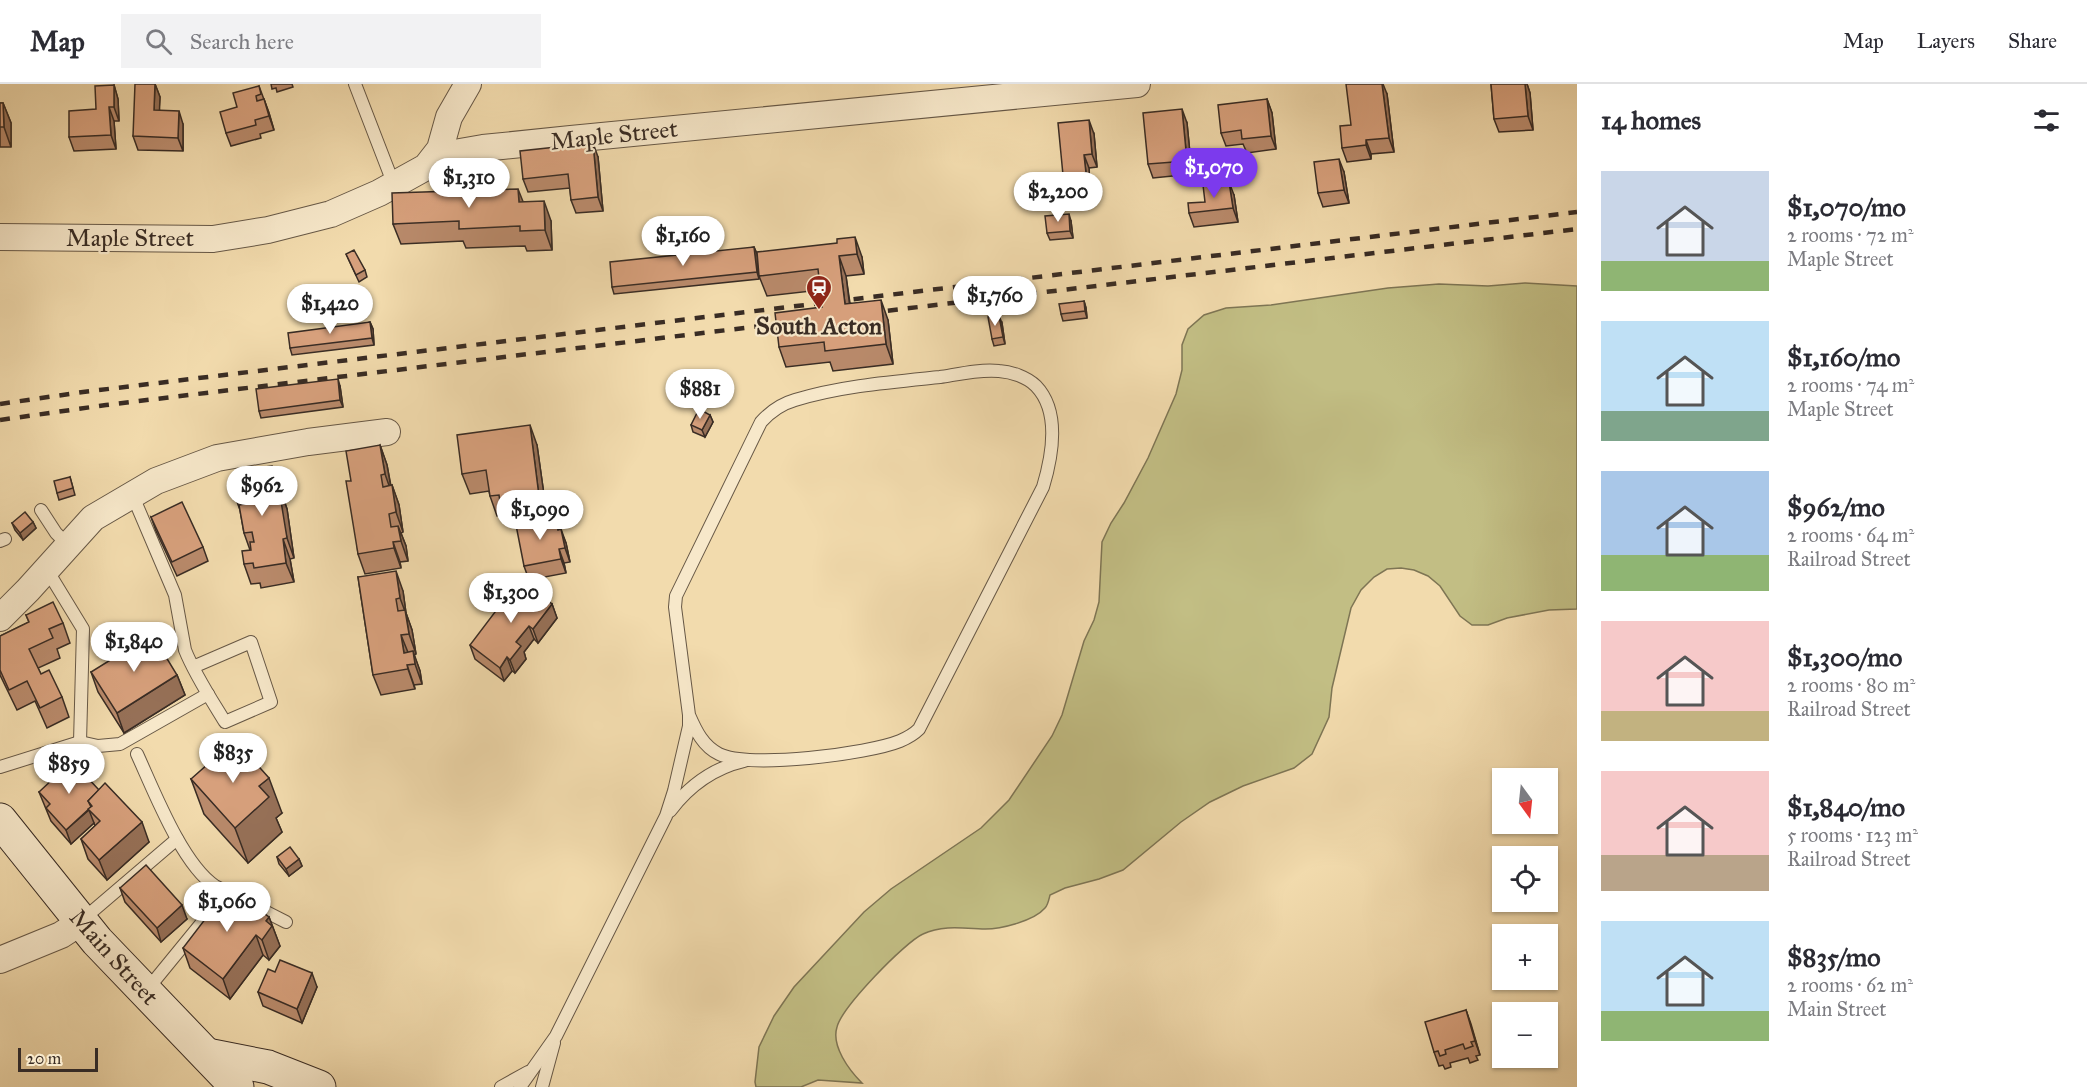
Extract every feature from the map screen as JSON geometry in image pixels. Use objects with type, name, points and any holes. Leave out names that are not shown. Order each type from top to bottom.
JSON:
[{"type":"main road","name":"Main Street","points":[[0,820],[81,922],[145,993],[237,1087]]},
{"type":"main road","points":[[207,1055],[268,1067],[320,1087]]},
{"type":"street","points":[[437,156],[448,117],[468,84]]},
{"type":"street","name":"Maple Street","points":[[0,237],[164,240],[227,237],[283,227],[331,214],[394,185],[426,167],[437,156],[483,148],[1137,84]]},
{"type":"street","points":[[0,618],[93,518],[132,494],[177,472],[217,458],[308,442],[387,432]]},
{"type":"street","points":[[0,960],[62,935],[81,922]]},
{"type":"lane","points":[[355,84],[394,185]]},
{"type":"lane","points":[[520,1087],[529,1071],[556,1036],[666,816],[687,737],[689,715],[675,607],[676,596],[756,429],[766,416],[786,403],[821,393],[917,379],[997,371],[1021,376],[1037,387],[1044,397],[1051,421],[1052,446],[1043,487],[920,729],[900,741],[862,751],[827,756],[748,760],[729,758],[712,750],[700,737],[689,715]]},
{"type":"lane","points":[[132,494],[173,587],[183,642],[193,668],[225,722],[271,702],[251,642],[193,668]]},
{"type":"lane","points":[[41,510],[56,533],[68,545]]},
{"type":"lane","points":[[47,570],[83,629],[80,742]]},
{"type":"lane","points":[[0,767],[80,742],[108,747],[120,744],[208,694]]},
{"type":"lane","points":[[137,754],[177,839],[207,879],[226,892],[286,922]]},
{"type":"lane","points":[[666,816],[683,795],[702,780],[726,767],[748,760]]},
{"type":"lane","points":[[81,922],[177,839]]},
{"type":"lane","points":[[145,993],[226,892]]},
{"type":"lane","points":[[542,1087],[556,1036]]},
{"type":"lane","points":[[501,1087],[529,1071]]},
{"type":"shaded area","points":[[1525,283],[1577,286],[1577,609],[1549,610],[1507,618],[1488,625],[1472,625],[1460,616],[1440,586],[1428,576],[1414,570],[1387,569],[1374,577],[1361,590],[1351,608],[1332,688],[1329,717],[1312,754],[1294,768],[1243,786],[1210,802],[1181,822],[1123,870],[1050,895],[1046,907],[1033,917],[997,928],[937,929],[914,939],[862,991],[850,1005],[837,1027],[837,1042],[842,1057],[862,1083],[818,1080],[801,1087],[756,1087],[759,1047],[774,1016],[794,987],[864,912],[891,889],[981,828],[1009,800],[1052,736],[1062,715],[1084,641],[1099,602],[1102,542],[1148,458],[1176,394],[1182,370],[1182,345],[1188,329],[1204,315],[1226,308],[1271,305],[1388,288],[1439,284],[1488,286]]},
{"type":"building","points":[[135,84],[155,84],[154,110],[179,111],[178,138],[133,136]]},
{"type":"building","points":[[1346,84],[1382,84],[1389,138],[1366,140],[1366,145],[1342,148],[1340,126],[1351,125]]},
{"type":"building","points":[[1491,84],[1525,84],[1528,116],[1494,119]]},
{"type":"building","points":[[114,85],[114,107],[109,107],[111,135],[69,137],[69,111],[96,109],[95,86]]},
{"type":"building","points":[[259,86],[261,94],[256,96],[257,101],[264,99],[269,116],[255,120],[256,125],[226,133],[220,112],[237,107],[233,93]]},
{"type":"building","points":[[1267,99],[1271,136],[1242,139],[1241,130],[1221,133],[1218,105]]},
{"type":"building","points":[[0,103],[3,103],[4,127],[0,127]]},
{"type":"building","points":[[1182,109],[1187,161],[1148,164],[1143,113]]},
{"type":"building","points":[[1089,120],[1092,154],[1084,155],[1086,173],[1063,175],[1058,123]]},
{"type":"building","points":[[593,143],[598,197],[571,200],[568,174],[523,179],[520,151]]},
{"type":"building","points":[[1339,159],[1344,190],[1318,193],[1314,162]]},
{"type":"building","points":[[1229,182],[1233,208],[1189,213],[1188,203],[1205,202],[1203,185]]},
{"type":"building","points":[[518,189],[519,202],[544,201],[545,230],[520,231],[520,226],[459,229],[459,221],[393,224],[392,193]]},
{"type":"building","points":[[1069,214],[1070,231],[1047,233],[1045,216]]},
{"type":"building","points":[[855,237],[857,254],[839,256],[845,304],[881,300],[886,344],[825,351],[824,342],[779,347],[775,313],[822,307],[818,269],[759,276],[757,252],[837,243],[837,239]]},
{"type":"building","points":[[754,247],[757,272],[612,287],[610,262]]},
{"type":"building","points":[[354,250],[365,270],[356,275],[346,254]]},
{"type":"building","points":[[1084,301],[1085,311],[1061,314],[1059,304]]},
{"type":"building","points":[[999,316],[1003,337],[992,339],[988,317]]},
{"type":"building","points":[[370,322],[372,338],[290,348],[288,333]]},
{"type":"building","points":[[338,379],[340,400],[259,411],[256,389]]},
{"type":"building","points":[[699,409],[710,415],[702,430],[691,425]]},
{"type":"building","points":[[530,425],[539,496],[500,502],[499,495],[490,496],[486,470],[462,474],[457,435]]},
{"type":"building","points":[[380,445],[385,474],[381,475],[383,487],[392,485],[396,512],[389,514],[391,527],[398,526],[401,541],[393,542],[394,548],[358,554],[346,481],[351,481],[346,451]]},
{"type":"building","points":[[272,466],[275,490],[279,489],[287,538],[283,539],[286,563],[254,568],[253,563],[244,564],[242,551],[251,550],[250,542],[254,542],[252,532],[244,533],[239,505],[245,504],[243,490],[233,491],[231,476],[240,475],[239,470]]},
{"type":"building","points":[[70,477],[73,488],[57,493],[54,481]]},
{"type":"building","points":[[182,502],[203,547],[172,562],[151,517]]},
{"type":"building","points":[[25,512],[33,522],[20,533],[12,523]]},
{"type":"building","points":[[555,517],[558,530],[561,529],[565,548],[559,549],[561,559],[524,566],[516,525]]},
{"type":"building","points":[[396,571],[400,598],[396,599],[398,611],[405,610],[409,634],[401,635],[404,653],[413,651],[415,664],[407,665],[408,669],[373,675],[358,577]]},
{"type":"building","points":[[520,579],[552,604],[533,629],[529,626],[516,642],[521,646],[510,660],[507,657],[500,668],[470,645]]},
{"type":"building","points":[[53,602],[63,623],[49,629],[53,638],[29,649],[41,674],[49,670],[62,697],[40,708],[27,681],[9,690],[0,670],[0,636],[29,622],[26,615]]},
{"type":"building","points":[[152,634],[177,675],[117,713],[91,672]]},
{"type":"building","points":[[235,740],[269,778],[259,786],[269,797],[235,828],[191,779]]},
{"type":"building","points":[[72,761],[99,790],[88,801],[91,807],[66,830],[46,808],[50,804],[39,792]]},
{"type":"building","points":[[105,783],[142,822],[99,860],[81,839],[100,821],[88,809],[92,806],[88,801]]},
{"type":"building","points":[[290,847],[299,859],[286,869],[277,857]]},
{"type":"building","points":[[146,865],[182,905],[157,928],[120,888]]},
{"type":"building","points":[[229,888],[269,917],[266,921],[272,926],[262,940],[256,935],[223,979],[183,948]]},
{"type":"building","points":[[280,960],[312,973],[297,1009],[258,992],[268,969],[275,972]]},
{"type":"building","points":[[1466,1010],[1475,1041],[1471,1042],[1473,1046],[1465,1049],[1463,1044],[1445,1050],[1446,1054],[1440,1056],[1438,1051],[1434,1052],[1425,1022]]},
{"type":"railway","points":[[0,404],[83,392],[1577,212]]},
{"type":"railway","points":[[868,313],[1577,229]]},
{"type":"railway","points":[[0,420],[106,405],[794,322]]},
{"type":"place","name":"South Acton","points":[[819,311]]}]
